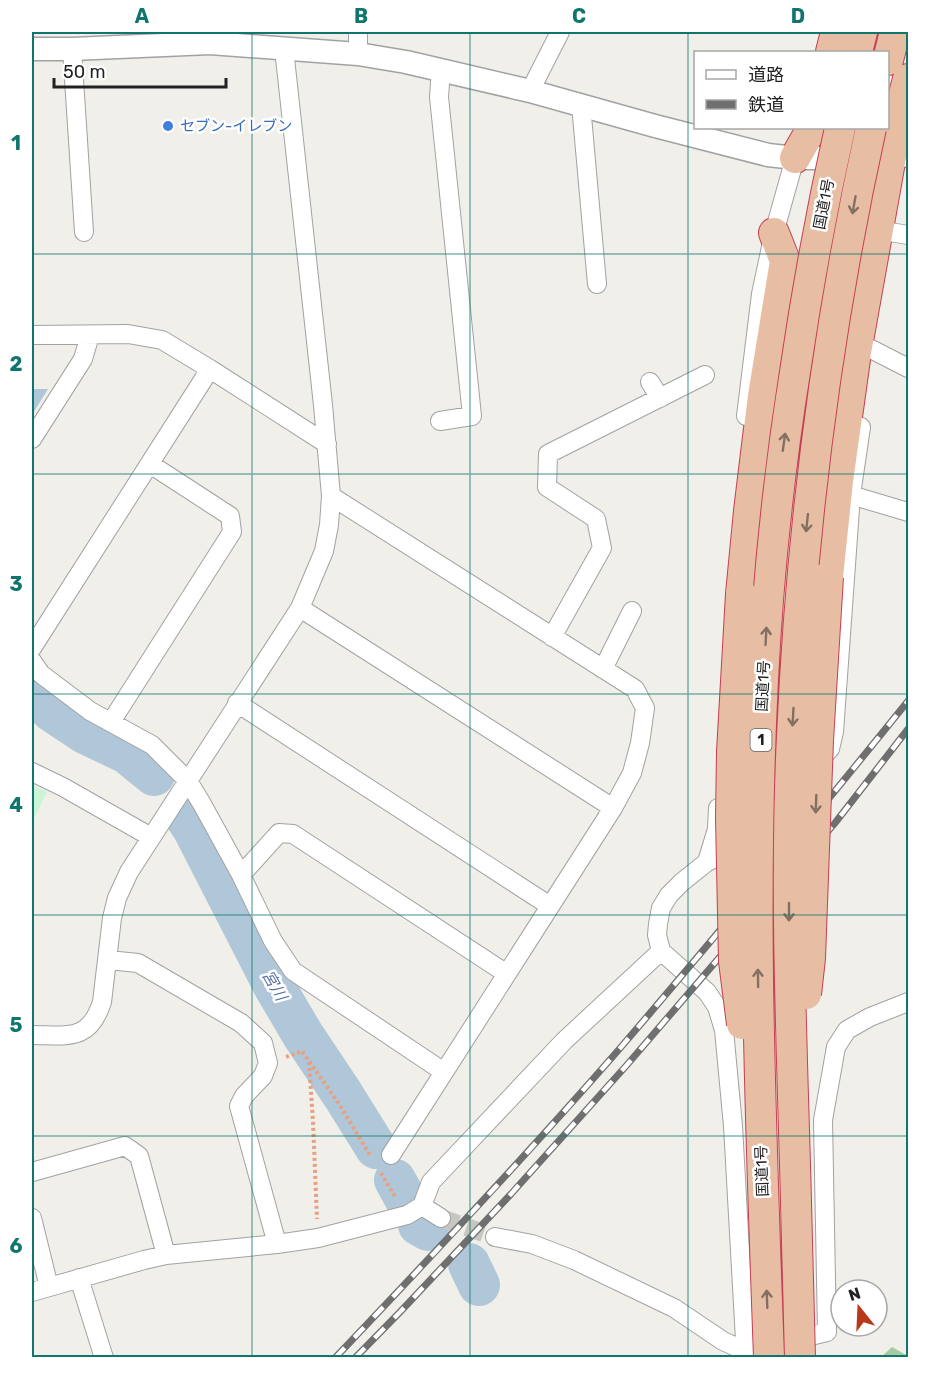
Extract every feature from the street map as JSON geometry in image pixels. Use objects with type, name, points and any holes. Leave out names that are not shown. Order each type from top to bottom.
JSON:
[{"type":"highway","points":[[889,56],[895,32]]},
{"type":"highway","points":[[793,1104],[810,958],[818,740],[828,578],[838,481],[856,352],[896,162],[898,117],[909,79]]},
{"type":"highway","points":[[795,158],[811,129]]},
{"type":"highway","name":"国道1号","points":[[753,1356],[762,1164],[758,954],[759,826],[768,600],[783,451],[803,315],[827,184],[840,129]]},
{"type":"highway","name":"国道1号","points":[[800,1358],[789,966],[792,737],[800,601],[816,443],[838,296],[871,129]]},
{"type":"highway","points":[[762,1164],[734,961],[731,818],[732,752],[741,594],[749,511],[763,396],[785,261],[774,233]]},
{"type":"street","points":[[358,32],[358,54]]},
{"type":"street","points":[[530,91],[560,32]]},
{"type":"street","points":[[32,49],[210,37],[284,49],[358,54],[441,69],[768,155],[896,162],[898,195],[871,349],[851,495],[834,732],[830,749],[719,856],[707,862],[669,895],[661,908],[658,924],[657,935],[661,951],[707,992],[717,1007],[724,1030],[753,1356]]},
{"type":"street","points":[[72,48],[84,232]]},
{"type":"street","points":[[32,1035],[66,1035],[83,1032],[98,1015],[102,1002],[112,918],[117,897],[129,872],[300,608],[324,551],[331,496],[327,444],[284,49]]},
{"type":"street","points":[[440,421],[472,416],[440,97],[441,69]]},
{"type":"street","points":[[582,105],[597,284]]},
{"type":"street","points":[[707,862],[717,829],[732,525],[761,294],[774,233],[795,158]]},
{"type":"street","points":[[890,232],[909,235]]},
{"type":"street","points":[[32,439],[83,359],[90,334]]},
{"type":"street","points":[[32,335],[128,334],[162,340],[327,444]]},
{"type":"street","points":[[871,349],[909,368]]},
{"type":"street","points":[[32,648],[210,369]]},
{"type":"street","points":[[552,637],[602,548],[596,519],[547,487],[548,454],[705,375]]},
{"type":"street","points":[[650,381],[660,398]]},
{"type":"street","points":[[111,722],[232,532],[230,516],[150,464]]},
{"type":"street","points":[[851,495],[909,512]]},
{"type":"street","points":[[331,496],[635,689],[645,708],[640,743],[632,773],[613,808],[444,1072],[382,1158]]},
{"type":"street","points":[[300,608],[613,808]]},
{"type":"street","points":[[603,669],[633,611]]},
{"type":"street","points":[[32,661],[41,674],[90,711],[152,745],[188,781],[241,875],[273,941],[292,971],[444,1072]]},
{"type":"street","points":[[237,703],[550,906]]},
{"type":"street","points":[[32,772],[151,837]]},
{"type":"street","points":[[241,875],[279,833],[293,834],[507,974]]},
{"type":"street","points":[[414,1211],[431,1182],[564,1041],[661,951]]},
{"type":"street","points":[[108,960],[138,963],[240,1023],[263,1043],[268,1063],[263,1076],[243,1096],[239,1106],[276,1244]]},
{"type":"street","points":[[495,1237],[532,1244],[574,1260],[674,1308],[723,1341],[753,1356],[827,1332],[823,1120],[836,1047],[847,1030],[870,1017],[909,1002]]},
{"type":"street","points":[[733,1126],[823,1120]]},
{"type":"street","points":[[32,1172],[125,1146],[139,1156],[166,1255]]},
{"type":"street","points":[[32,1218],[40,1290],[166,1255],[318,1238],[414,1211],[441,1218]]},
{"type":"street","points":[[79,1278],[104,1358]]},
{"type":"path","points":[[268,1063],[302,1051],[339,1104],[382,1158]]},
{"type":"path","points":[[308,1061],[318,1238]]},
{"type":"path","points":[[379,1170],[414,1211]]},
{"type":"green space","points":[[32,785],[47,792],[32,822]]},
{"type":"green space","points":[[892,1347],[908,1356],[908,1357],[881,1357]]},
{"type":"water","points":[[32,389],[48,389],[32,415]]},
{"type":"waterway","name":"宮川","points":[[32,692],[52,711],[85,733],[127,753],[154,775]]},
{"type":"waterway","name":"宮川","points":[[185,816],[273,984],[376,1148]]},
{"type":"waterway","name":"宮川","points":[[395,1180],[406,1200]]},
{"type":"waterway","name":"宮川","points":[[419,1225],[428,1230]]},
{"type":"waterway","name":"宮川","points":[[469,1264],[479,1285]]},
{"type":"tunnel","points":[[441,1218],[495,1237]]},
{"type":"railway","points":[[335,1358],[476,1208],[615,1054],[763,879],[908,701]]},
{"type":"railway","points":[[355,1358],[511,1194],[626,1066],[835,823],[908,729]]},
{"type":"place","name":"セブン-イレブン","points":[[168,126]]}]
